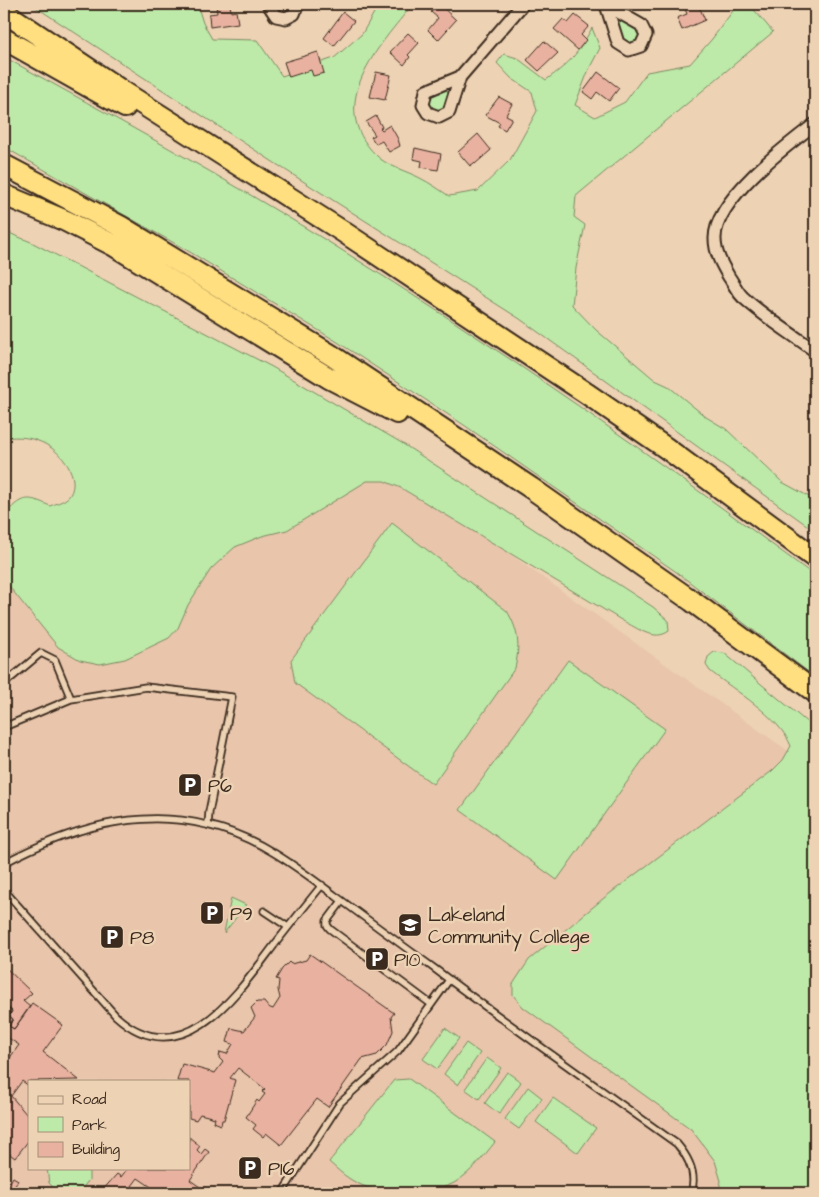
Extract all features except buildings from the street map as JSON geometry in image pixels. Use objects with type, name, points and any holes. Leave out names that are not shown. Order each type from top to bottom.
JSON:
[{"type":"highway","points":[[4,12],[122,91],[342,231],[666,448],[815,558]]},
{"type":"highway","points":[[4,39],[342,231]]},
{"type":"highway","points":[[4,165],[120,226],[331,355],[491,462],[692,601],[815,692]]},
{"type":"highway","points":[[4,196],[66,221],[113,246],[330,378],[491,462]]},
{"type":"street","points":[[268,4],[276,16],[286,18],[294,14],[298,4]]},
{"type":"street","points":[[460,77],[524,4]]},
{"type":"street","points":[[815,124],[742,186],[717,224],[715,238],[717,254],[722,266],[743,298],[815,351]]},
{"type":"lane","points":[[4,684],[41,653],[55,660],[71,699]]},
{"type":"lane","points":[[4,727],[71,699],[146,686],[232,696],[208,825]]},
{"type":"lane","points":[[4,863],[58,836],[105,824],[160,818],[208,825],[251,840],[273,851],[322,885],[449,980],[677,1144],[691,1169],[693,1178],[691,1193]]},
{"type":"lane","points":[[4,890],[116,1016],[130,1029],[151,1036],[168,1036],[188,1032],[217,1016],[238,993],[322,885]]},
{"type":"lane","points":[[342,900],[327,921],[330,929],[431,1004]]},
{"type":"lane","points":[[264,910],[288,927]]},
{"type":"lane","points":[[282,1193],[340,1103],[391,1058],[449,980]]},
{"type":"shaded area","name":"Lakeland Community College","points":[[361,449],[815,770],[815,1193],[4,1193],[4,532]]},
{"type":"green space","points":[[31,4],[197,4],[203,23],[212,39],[257,40],[282,76],[334,58],[362,34],[379,4],[413,4],[386,38],[362,76],[356,96],[355,116],[361,136],[380,159],[415,175],[449,196],[478,191],[510,160],[537,111],[532,92],[511,78],[497,63],[504,54],[517,58],[546,80],[573,57],[592,28],[600,48],[589,69],[575,105],[595,117],[625,102],[647,72],[690,64],[712,39],[738,4],[749,4],[773,32],[576,196],[574,217],[585,225],[576,268],[572,305],[596,330],[655,380],[668,386],[706,417],[726,429],[782,482],[815,500],[815,531],[520,319],[287,171]]},
{"type":"green space","points":[[619,20],[637,29],[640,35],[637,42],[631,45],[624,43],[616,22]]},
{"type":"green space","points":[[4,57],[128,125],[292,219],[394,283],[577,405],[815,576],[815,677],[675,571],[464,425],[336,341],[190,252],[4,147]]},
{"type":"green space","points":[[447,88],[451,90],[447,106],[439,112],[432,110],[428,103],[430,96]]},
{"type":"green space","points":[[4,231],[31,242],[272,367],[400,442],[653,607],[668,620],[669,631],[658,635],[646,633],[401,488],[384,481],[367,481],[287,530],[262,536],[235,547],[211,569],[188,605],[178,628],[169,638],[125,659],[100,664],[80,660],[58,647],[4,580],[4,516],[15,504],[25,499],[36,500],[50,506],[64,500],[70,495],[73,488],[73,480],[68,465],[51,448],[30,438],[4,438]]},
{"type":"green space","points":[[392,523],[507,611],[516,632],[518,653],[515,668],[433,784],[295,683],[291,660]]},
{"type":"green space","points":[[714,652],[724,653],[815,729],[815,1193],[718,1193],[721,1181],[715,1161],[691,1129],[523,1007],[513,995],[513,984],[529,960],[604,898],[772,771],[783,760],[791,746],[785,735],[767,714],[710,671],[706,665],[708,657]]},
{"type":"green space","points":[[568,660],[665,729],[557,880],[460,810]]},
{"type":"green space","points":[[231,898],[246,905],[224,933]]},
{"type":"green space","points":[[445,1028],[459,1038],[437,1069],[423,1059]]},
{"type":"green space","points":[[466,1043],[480,1053],[458,1085],[444,1074]]},
{"type":"green space","points":[[487,1058],[501,1068],[479,1099],[465,1089]]},
{"type":"green space","points":[[507,1072],[521,1082],[499,1114],[485,1103]]},
{"type":"green space","points":[[409,1079],[495,1142],[466,1174],[443,1188],[416,1193],[402,1193],[387,1192],[361,1185],[347,1177],[329,1162],[394,1080]]},
{"type":"green space","points":[[528,1087],[542,1098],[519,1129],[505,1119]]},
{"type":"green space","points":[[553,1098],[596,1128],[578,1153],[536,1122]]},
{"type":"green space","points":[[47,1170],[89,1170],[89,1180],[80,1191],[59,1193],[49,1183]]},
{"type":"place","name":"P6","points":[[190,785]]},
{"type":"place","name":"P9","points":[[212,913]]},
{"type":"place","name":"Lakeland Community College","points":[[410,925]]},
{"type":"place","name":"P8","points":[[112,937]]},
{"type":"place","name":"P10","points":[[377,959]]},
{"type":"place","name":"P16","points":[[250,1168]]}]
